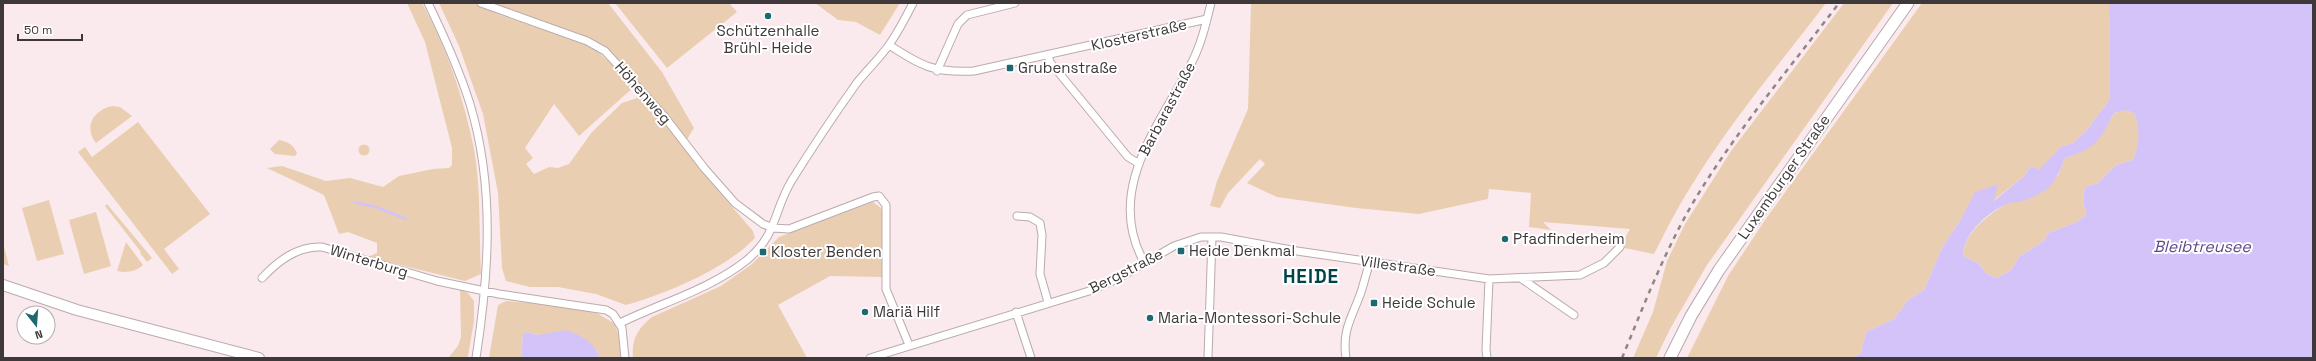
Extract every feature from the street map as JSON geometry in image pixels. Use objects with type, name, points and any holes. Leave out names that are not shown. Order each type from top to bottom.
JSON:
[{"type":"main road","name":"Luxemburger Straße","points":[[1670,358],[1691,316],[1727,258],[1908,3]]},
{"type":"main road","points":[[3,285],[77,310],[259,358]]},
{"type":"street","points":[[428,3],[459,72],[470,105],[485,181],[488,234],[485,290],[476,358]]},
{"type":"street","name":"Höhenweg","points":[[481,3],[587,41],[606,52],[664,116],[735,203],[748,215],[773,228]]},
{"type":"street","points":[[625,358],[624,333],[620,323],[695,292],[718,280],[759,249],[768,239],[792,180],[856,84],[888,45],[913,3]]},
{"type":"street","points":[[937,71],[958,24],[967,15],[1015,3]]},
{"type":"street","name":"Barbarastraße","points":[[1144,262],[1138,250],[1131,211],[1138,163],[1154,128],[1194,58],[1211,3]]},
{"type":"street","name":"Klosterstraße","points":[[888,45],[923,66],[937,71],[974,71],[1048,56],[1207,19]]},
{"type":"street","points":[[1048,56],[1050,62],[1128,157],[1138,163]]},
{"type":"street","points":[[773,228],[789,229],[873,197],[879,196],[884,200],[886,206],[886,289],[909,344]]},
{"type":"street","points":[[1017,216],[1030,217],[1040,223],[1040,274],[1048,302]]},
{"type":"street","points":[[1208,358],[1212,237]]},
{"type":"street","name":"Bergstraße","points":[[870,358],[909,344],[1089,291],[1117,279],[1144,262],[1185,242],[1212,237]]},
{"type":"street","name":"Villestraße","points":[[1212,237],[1489,279],[1522,279],[1580,275],[1604,263],[1620,247]]},
{"type":"street","name":"Winterburg","points":[[262,278],[276,262],[293,253],[309,248],[332,248],[414,275],[485,290],[594,306],[613,314],[620,323]]},
{"type":"street","points":[[1346,358],[1344,344],[1347,324],[1360,296],[1370,262]]},
{"type":"street","points":[[1487,358],[1486,350],[1489,279]]},
{"type":"street","points":[[1522,279],[1574,315]]},
{"type":"street","points":[[1016,312],[1031,358]]},
{"type":"street","points":[[894,350],[897,358]]},
{"type":"shaded area","points":[[407,3],[422,3],[431,20],[454,74],[474,149],[479,195],[481,274],[465,281],[368,257],[377,253],[377,243],[348,232],[339,234],[324,195],[267,168],[282,166],[326,181],[350,178],[383,187],[399,176],[433,169],[449,168],[452,165],[452,148],[425,42]]},
{"type":"shaded area","points":[[439,3],[474,3],[500,15],[580,42],[597,51],[635,86],[579,136],[554,104],[525,148],[533,158],[526,164],[534,174],[549,167],[558,168],[569,164],[592,132],[622,103],[643,96],[675,133],[702,172],[753,231],[755,238],[729,260],[695,279],[659,294],[626,305],[596,294],[558,287],[530,287],[506,281],[502,268],[498,193],[483,114],[459,46]]},
{"type":"shaded area","points":[[491,3],[608,3],[662,72],[694,128],[686,141],[611,51],[591,38]]},
{"type":"shaded area","points":[[615,3],[729,3],[737,12],[667,68]]},
{"type":"shaded area","points":[[815,3],[900,3],[880,35],[856,22],[838,20]]},
{"type":"shaded area","points":[[1251,3],[1826,3],[1727,132],[1691,186],[1654,254],[1620,247],[1630,229],[1543,222],[1551,230],[1529,227],[1531,193],[1489,189],[1488,199],[1419,214],[1356,208],[1277,197],[1247,183],[1265,164],[1260,159],[1228,193],[1220,208],[1210,206],[1217,181],[1248,109]]},
{"type":"shaded area","points":[[1844,3],[1893,3],[1707,265],[1670,329],[1656,358],[1633,358],[1653,312],[1667,261],[1685,224],[1731,151]]},
{"type":"shaded area","points":[[1922,3],[2109,3],[2110,99],[2086,131],[2073,143],[2060,147],[2039,171],[2031,166],[2024,176],[1993,201],[1997,184],[1960,221],[1943,246],[1924,290],[1908,300],[1894,319],[1866,332],[1861,353],[1854,358],[1687,358],[1728,276],[1765,220]]},
{"type":"shaded area","points":[[113,106],[120,107],[132,116],[96,143],[90,131],[92,120],[100,111]]},
{"type":"shaded area","points":[[2126,110],[2135,114],[2139,132],[2139,142],[2136,153],[2133,160],[2116,165],[2098,183],[2085,187],[2083,203],[2087,214],[2077,222],[2048,233],[2044,241],[2020,256],[2011,270],[1997,278],[1987,274],[1978,263],[1963,256],[1966,242],[1974,230],[1986,218],[2015,198],[2058,176],[2065,158],[2088,147],[2100,136],[2114,113]]},
{"type":"shaded area","points":[[138,122],[210,214],[164,249],[179,269],[172,274],[78,152],[85,147],[92,157]]},
{"type":"shaded area","points":[[279,140],[292,145],[297,153],[295,156],[275,154],[270,149]]},
{"type":"shaded area","points":[[362,145],[366,145],[368,146],[368,154],[362,155],[359,152],[359,148]]},
{"type":"shaded area","points":[[49,200],[64,254],[37,261],[22,208]]},
{"type":"shaded area","points":[[873,202],[881,208],[883,214],[882,277],[830,276],[778,305],[807,358],[633,358],[633,346],[636,335],[652,317],[721,286],[752,264],[779,237]]},
{"type":"shaded area","points":[[107,204],[152,258],[147,262],[105,206]]},
{"type":"shaded area","points":[[96,212],[111,266],[84,274],[69,220]]},
{"type":"shaded area","points":[[126,242],[143,265],[131,271],[117,271]]},
{"type":"shaded area","points":[[3,243],[9,266],[3,264]]},
{"type":"shaded area","points":[[460,289],[468,293],[474,301],[474,321],[468,356],[467,358],[448,358],[458,346],[461,337]]},
{"type":"shaded area","points":[[506,301],[547,304],[597,313],[615,324],[619,336],[621,358],[600,358],[596,349],[552,334],[538,335],[527,332],[523,335],[521,358],[489,358],[498,305]]},
{"type":"water","name":"Bleibtreusee","points":[[2109,3],[2313,3],[2313,358],[1854,358],[1861,353],[1866,332],[1894,319],[1908,300],[1924,290],[1943,246],[1960,221],[1975,192],[1998,184],[1994,201],[2024,176],[2031,166],[2039,170],[2060,147],[2073,143],[2086,131],[2110,99]],"holes":[[[2126,110],[2135,114],[2138,126],[2138,137],[2137,148],[2133,160],[2116,165],[2098,183],[2085,187],[2083,203],[2087,214],[2077,222],[2048,233],[2044,241],[2020,256],[2011,270],[1997,278],[1987,274],[1978,263],[1963,256],[1964,247],[1972,231],[1993,211],[2009,203],[2030,198],[2049,187],[2057,177],[2065,158],[2075,155],[2096,143],[2105,131],[2114,113]]]},
{"type":"water","points":[[566,330],[591,343],[600,358],[521,358],[523,334],[527,332],[538,335]]},
{"type":"waterway","points":[[354,202],[379,208],[406,219]]},
{"type":"railway","points":[[1622,358],[1664,258],[1694,201],[1710,175],[1745,125],[1839,3]]},
{"type":"place","name":"Schützenhalle Brühl- Heide","points":[[768,16]]},
{"type":"place","name":"Grubenstraße","points":[[1010,68]]},
{"type":"place","name":"Pfadfinderheim","points":[[1505,239]]},
{"type":"place","name":"Heide Denkmal","points":[[1181,251]]},
{"type":"place","name":"Kloster Benden","points":[[763,252]]},
{"type":"place","name":"Heide Schule","points":[[1374,303]]},
{"type":"place","name":"Mariä Hilf","points":[[865,312]]},
{"type":"place","name":"Maria-Montessori-Schule","points":[[1150,318]]},
{"type":"district","name":"HEIDE","points":[[1311,276]]}]
